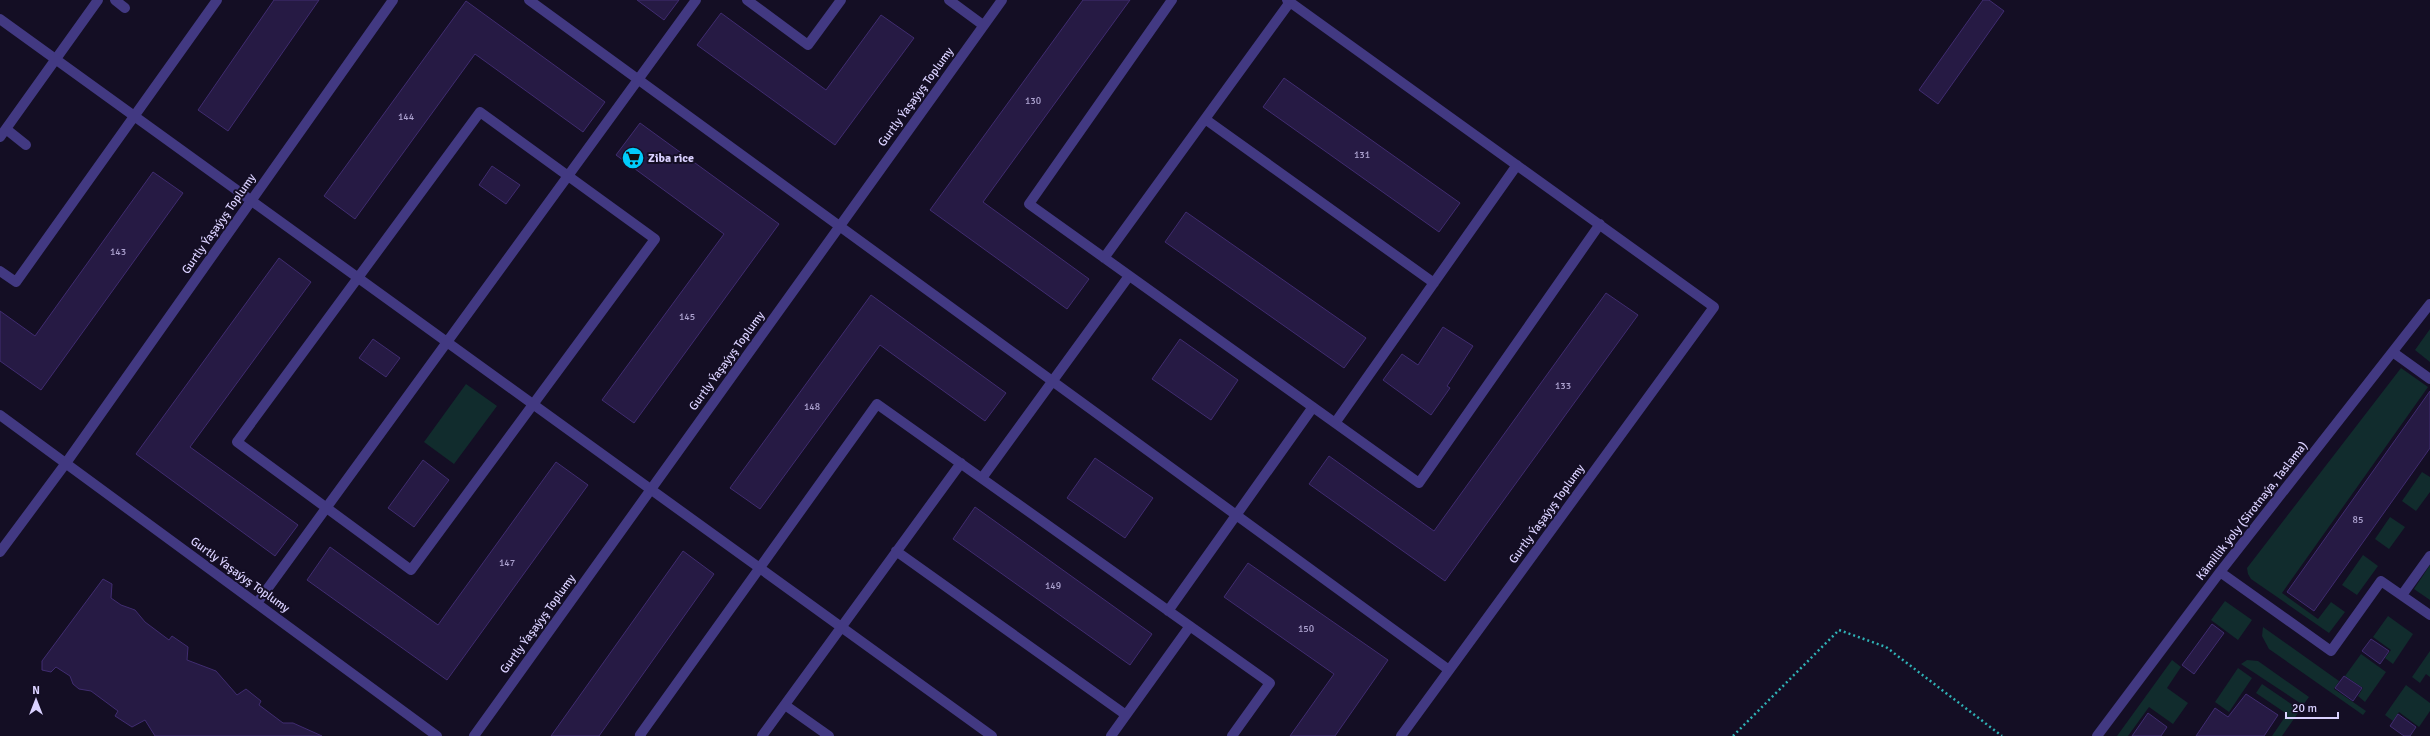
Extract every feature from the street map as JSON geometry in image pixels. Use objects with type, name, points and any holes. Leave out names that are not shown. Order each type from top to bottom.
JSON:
[{"type":"street","points":[[26,145],[3,133],[98,0]]},
{"type":"street","points":[[115,0],[126,8]]},
{"type":"street","points":[[0,271],[16,282],[217,0]]},
{"type":"street","name":"Gurtly Ýaşaýyş Toplumy","points":[[0,552],[66,463],[393,0]]},
{"type":"street","points":[[529,0],[1449,670]]},
{"type":"street","points":[[257,604],[696,0]]},
{"type":"street","points":[[747,0],[808,45],[841,0]]},
{"type":"street","points":[[949,0],[983,25]]},
{"type":"street","name":"Gurtly Ýaşaýyş Toplumy","points":[[474,736],[1002,0]]},
{"type":"street","points":[[1104,258],[1205,119],[1288,1],[1600,224],[1419,483],[1312,407],[1129,276],[1104,258],[1029,204],[1172,0]]},
{"type":"street","points":[[0,19],[992,736]]},
{"type":"street","points":[[480,112],[655,239],[411,570],[237,442],[358,278],[480,112]]},
{"type":"street","points":[[1205,119],[1434,283]]},
{"type":"street","points":[[1335,423],[1517,166]]},
{"type":"street","name":"Gurtly Ýaşaýyş Toplumy","points":[[1401,736],[1714,307],[1600,224]]},
{"type":"street","points":[[982,478],[1129,276]]},
{"type":"street","name":"Kämillik ýoly (Sirotnaýa, Taslama)","points":[[2097,736],[2220,572],[2394,353],[2430,304]]},
{"type":"street","points":[[2394,353],[2430,379]]},
{"type":"street","points":[[641,736],[640,735],[877,404],[1270,683],[1232,736]]},
{"type":"street","points":[[1168,611],[1312,407]]},
{"type":"street","name":"Gurtly Ýaşaýyş Toplumy","points":[[0,415],[438,736]]},
{"type":"street","points":[[762,736],[960,463]]},
{"type":"street","points":[[896,551],[1126,715]]},
{"type":"street","points":[[2402,595],[2430,556]]},
{"type":"street","points":[[2220,572],[2331,651],[2381,581],[2430,616]]},
{"type":"street","points":[[1111,736],[1190,626]]},
{"type":"street","points":[[785,705],[829,736]]},
{"type":"path","points":[[1733,736],[1839,630],[1886,647],[2002,736]]},
{"type":"green space","points":[[2430,329],[2430,362],[2415,350]]},
{"type":"green space","points":[[2401,368],[2428,387],[2282,593],[2318,619],[2331,602],[2345,612],[2329,633],[2251,579],[2247,568]]},
{"type":"green space","points":[[466,384],[497,406],[454,464],[424,442]]},
{"type":"green space","points":[[2422,472],[2430,477],[2430,492],[2416,511],[2402,501]]},
{"type":"green space","points":[[2390,517],[2405,527],[2389,549],[2375,539]]},
{"type":"green space","points":[[2363,555],[2378,566],[2357,595],[2342,585]]},
{"type":"green space","points":[[2430,565],[2430,600],[2414,589]]},
{"type":"green space","points":[[2225,601],[2252,620],[2238,640],[2211,620]]},
{"type":"green space","points":[[2388,616],[2413,634],[2393,664],[2385,658],[2391,650],[2373,637]]},
{"type":"green space","points":[[2263,627],[2339,681],[2334,689],[2366,711],[2363,715],[2269,649],[2262,636]]},
{"type":"green space","points":[[2430,651],[2430,677],[2426,674],[2420,683],[2412,677]]},
{"type":"green space","points":[[2361,654],[2386,672],[2365,702],[2358,696],[2363,688],[2345,676]]},
{"type":"green space","points":[[2172,660],[2181,667],[2167,688],[2188,703],[2173,724],[2149,707],[2128,736],[2117,736]]},
{"type":"green space","points":[[2247,660],[2258,661],[2309,697],[2303,705],[2241,664]]},
{"type":"green space","points":[[2238,668],[2252,678],[2229,712],[2215,702]]},
{"type":"green space","points":[[2262,684],[2300,710],[2282,736],[2272,736],[2287,714],[2256,693]]},
{"type":"green space","points":[[2406,685],[2430,703],[2430,711],[2419,727],[2399,712],[2393,721],[2385,715]]},
{"type":"building","points":[[274,0],[319,0],[228,131],[198,110]]},
{"type":"building","points":[[637,0],[679,0],[664,20]]},
{"type":"building","points":[[1083,0],[1130,0],[983,202],[1089,279],[1067,309],[930,210]]},
{"type":"building","points":[[1983,0],[1989,0],[2004,11],[1938,104],[1919,90]]},
{"type":"building","points":[[466,1],[605,102],[583,132],[475,54],[355,219],[324,196]]},
{"type":"building","points":[[721,13],[826,90],[881,15],[914,38],[835,145],[697,45]]},
{"type":"building","points":[[1284,78],[1460,203],[1439,232],[1263,107]]},
{"type":"building","points":[[640,123],[779,224],[634,423],[602,400],[724,234],[616,155]]},
{"type":"building","points":[[492,166],[520,185],[506,204],[479,185]]},
{"type":"building","points":[[153,172],[183,193],[41,390],[0,361],[0,311],[35,336]]},
{"type":"building","points":[[1186,212],[1366,338],[1344,368],[1165,242]]},
{"type":"building","points":[[279,258],[311,282],[190,447],[298,525],[275,556],[136,454]]},
{"type":"building","points":[[1606,293],[1638,315],[1445,581],[1309,484],[1329,456],[1434,531]]},
{"type":"building","points":[[871,295],[1006,393],[985,421],[880,345],[760,509],[730,488]]},
{"type":"building","points":[[1443,327],[1473,346],[1447,386],[1450,388],[1431,415],[1383,380],[1402,354],[1418,365]]},
{"type":"building","points":[[373,339],[400,358],[386,377],[359,358]]},
{"type":"building","points":[[1180,339],[1238,380],[1211,420],[1152,379]]},
{"type":"building","points":[[2430,391],[2430,448],[2314,611],[2287,592]]},
{"type":"building","points":[[1095,458],[1153,498],[1125,538],[1067,498]]},
{"type":"building","points":[[423,460],[449,480],[414,527],[388,508]]},
{"type":"building","points":[[556,462],[588,485],[447,680],[307,580],[330,547],[438,625]]},
{"type":"building","points":[[975,507],[1152,634],[1130,665],[953,539]]},
{"type":"building","points":[[683,551],[714,574],[599,736],[551,736]]},
{"type":"building","points":[[1248,563],[1388,660],[1335,736],[1290,736],[1334,674],[1224,597]]},
{"type":"building","points":[[103,579],[112,584],[111,598],[121,605],[135,610],[145,622],[169,640],[172,636],[188,647],[187,660],[216,671],[237,695],[246,689],[261,701],[259,705],[283,723],[293,723],[322,736],[155,736],[145,720],[132,727],[115,716],[118,711],[91,691],[79,689],[73,684],[70,676],[56,667],[51,672],[42,670],[42,661]]},
{"type":"building","points":[[2212,624],[2224,633],[2194,674],[2182,665]]},
{"type":"building","points":[[2371,639],[2389,651],[2380,664],[2362,651]]},
{"type":"building","points":[[2344,676],[2362,688],[2353,701],[2335,688]]},
{"type":"building","points":[[2246,694],[2278,715],[2264,736],[2196,736],[2215,708],[2228,717]]},
{"type":"building","points":[[2148,713],[2167,727],[2161,736],[2132,736]]},
{"type":"building","points":[[2398,714],[2416,727],[2410,736],[2404,736],[2390,726]]},
{"type":"place","name":"Ziba rice","points":[[633,158]]}]
